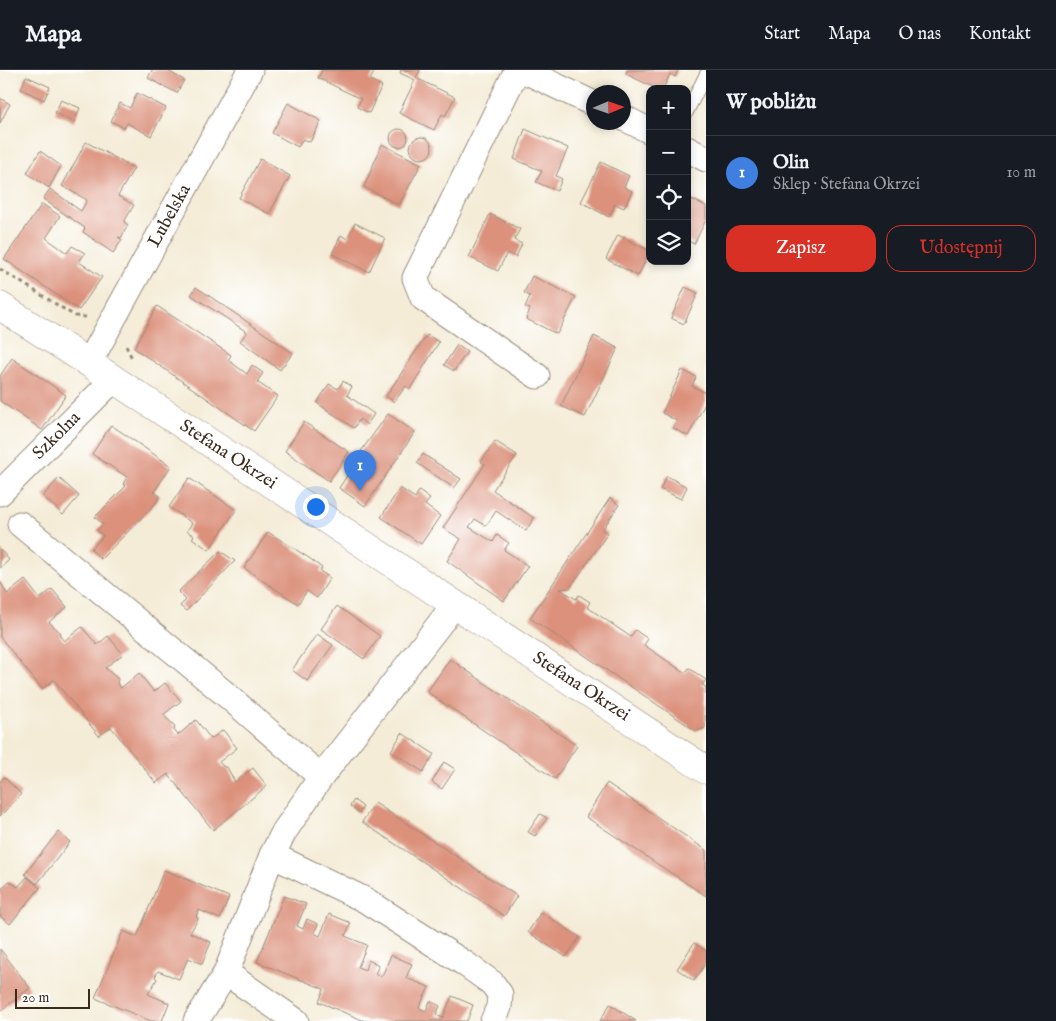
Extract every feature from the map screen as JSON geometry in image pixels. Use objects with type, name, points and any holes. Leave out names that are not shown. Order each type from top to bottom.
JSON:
[{"type":"street","name":"Lubelska","points":[[89,363],[250,70]]},
{"type":"street","points":[[517,70],[415,278],[423,298],[537,376]]},
{"type":"street","points":[[523,70],[586,100]]},
{"type":"street","points":[[631,122],[648,130]]},
{"type":"street","points":[[691,151],[706,159]]},
{"type":"street","name":"Stefana Okrzei","points":[[0,306],[114,379],[706,770]]},
{"type":"street","name":"Szkolna","points":[[0,494],[114,379]]},
{"type":"street","points":[[20,524],[229,697],[321,777]]},
{"type":"street","points":[[196,1021],[226,973],[272,855],[284,832],[321,777],[455,604]]},
{"type":"street","points":[[272,855],[366,900],[485,978],[500,994],[499,1007],[494,1021]]},
{"type":"street","points":[[226,973],[296,1021]]},
{"type":"lane","points":[[691,104],[706,74]]},
{"type":"path","points":[[0,268],[59,306]]},
{"type":"building","points":[[152,70],[166,70],[184,80],[177,93],[148,78]]},
{"type":"building","points":[[322,70],[375,70],[370,80],[382,86],[369,113],[357,107],[361,99],[318,78]]},
{"type":"building","points":[[401,70],[420,70],[416,78],[455,97],[445,116],[442,114],[434,130],[399,113],[415,80],[400,73]]},
{"type":"building","points":[[627,70],[678,70],[675,77],[670,74],[665,85],[649,85],[626,74]]},
{"type":"building","points":[[26,76],[50,87],[44,100],[21,89]]},
{"type":"building","points":[[137,93],[166,108],[151,136],[127,123],[124,128],[111,121],[120,103],[130,108]]},
{"type":"building","points":[[0,98],[10,104],[0,123]]},
{"type":"building","points":[[61,100],[80,108],[74,122],[55,113]]},
{"type":"building","points":[[288,103],[321,121],[310,142],[303,139],[298,147],[272,133]]},
{"type":"building","points":[[395,129],[403,129],[408,134],[406,145],[395,147],[390,142],[390,134]]},
{"type":"building","points":[[525,129],[568,148],[556,176],[562,179],[557,191],[536,182],[542,171],[514,159]]},
{"type":"building","points":[[421,137],[429,140],[432,148],[429,156],[421,159],[413,156],[410,148],[413,140]]},
{"type":"building","points":[[86,142],[134,168],[118,196],[134,205],[124,222],[128,225],[121,238],[118,237],[122,240],[113,253],[83,232],[85,228],[43,199],[50,189],[81,211],[87,200],[62,186]]},
{"type":"building","points":[[382,144],[421,164],[399,205],[364,187]]},
{"type":"building","points":[[40,151],[61,166],[49,188],[27,173]]},
{"type":"building","points":[[260,159],[290,176],[269,214],[239,198]]},
{"type":"building","points":[[601,162],[629,176],[624,187],[632,191],[624,208],[615,204],[609,217],[581,202]]},
{"type":"building","points":[[691,199],[706,206],[706,220],[694,244],[691,242]]},
{"type":"building","points":[[42,204],[60,216],[46,238],[67,253],[72,246],[85,253],[79,262],[102,277],[79,310],[4,259]]},
{"type":"building","points":[[490,214],[520,229],[514,240],[522,244],[516,257],[507,253],[498,271],[469,257]]},
{"type":"building","points":[[355,223],[385,238],[369,272],[332,254],[341,235],[347,239]]},
{"type":"building","points":[[618,235],[646,249],[646,259],[638,276],[606,259]]},
{"type":"building","points":[[532,276],[576,297],[557,334],[526,319],[530,309],[525,307],[530,296],[524,293]]},
{"type":"building","points":[[196,287],[293,353],[280,370],[240,341],[247,332],[191,295]]},
{"type":"building","points":[[685,287],[698,293],[684,324],[671,318]]},
{"type":"building","points":[[157,306],[231,355],[228,360],[247,374],[252,365],[263,373],[257,382],[278,396],[254,431],[134,348]]},
{"type":"building","points":[[427,335],[439,342],[410,389],[406,386],[394,402],[386,396]]},
{"type":"building","points":[[594,336],[618,348],[585,417],[561,406]]},
{"type":"building","points":[[457,345],[467,352],[454,371],[444,365]]},
{"type":"building","points":[[12,358],[66,395],[42,430],[0,401],[0,376]]},
{"type":"building","points":[[682,370],[696,377],[692,386],[706,393],[706,402],[688,436],[673,428],[677,421],[662,413]]},
{"type":"building","points":[[343,381],[352,387],[347,395],[374,414],[367,425],[360,419],[354,428],[317,403],[329,384],[338,389]]},
{"type":"building","points":[[388,414],[415,432],[365,506],[339,488],[360,456],[359,454]]},
{"type":"building","points":[[304,422],[349,452],[329,481],[285,451]]},
{"type":"building","points":[[111,425],[171,466],[154,492],[160,496],[155,504],[101,559],[91,549],[103,536],[97,530],[103,524],[95,517],[126,486],[123,484],[127,477],[92,454]]},
{"type":"building","points":[[495,441],[517,455],[493,490],[534,518],[526,531],[496,511],[486,526],[475,519],[469,527],[493,542],[497,535],[509,543],[504,550],[528,566],[504,601],[447,561],[461,539],[443,528],[485,464],[481,462]]},
{"type":"building","points":[[423,454],[461,479],[454,488],[417,463]]},
{"type":"building","points":[[667,476],[687,487],[681,499],[660,489]]},
{"type":"building","points":[[59,478],[79,496],[63,515],[43,496]]},
{"type":"building","points":[[189,478],[236,510],[209,550],[192,538],[194,536],[187,531],[192,523],[169,507]]},
{"type":"building","points":[[400,488],[415,498],[419,491],[430,499],[425,505],[440,516],[421,544],[381,517]]},
{"type":"building","points":[[610,498],[619,505],[602,530],[608,533],[570,588],[560,589],[576,599],[579,595],[590,602],[587,607],[631,637],[635,630],[648,639],[644,645],[685,673],[689,668],[706,680],[702,685],[706,687],[705,728],[696,731],[530,618]]},
{"type":"building","points":[[268,532],[309,558],[322,568],[320,571],[330,578],[317,598],[307,591],[298,604],[244,568]]},
{"type":"building","points":[[0,549],[9,560],[0,568]]},
{"type":"building","points":[[220,551],[235,561],[186,611],[180,606],[186,600],[178,592]]},
{"type":"building","points":[[25,580],[40,599],[52,589],[67,607],[49,622],[61,633],[60,636],[64,641],[82,627],[97,645],[108,636],[123,654],[105,668],[118,679],[117,683],[121,688],[139,673],[154,692],[165,683],[181,701],[163,715],[175,726],[174,730],[178,735],[196,720],[211,739],[223,730],[237,748],[219,762],[224,767],[227,767],[235,782],[253,768],[267,786],[213,830],[168,774],[156,783],[111,727],[99,736],[54,680],[42,689],[0,637],[0,581],[7,594]]},
{"type":"building","points":[[337,606],[380,636],[364,659],[321,629]]},
{"type":"building","points":[[317,634],[333,645],[307,681],[292,670]]},
{"type":"building","points":[[450,659],[577,746],[555,779],[427,692]]},
{"type":"building","points":[[402,733],[434,754],[423,772],[391,751]]},
{"type":"building","points":[[444,762],[455,769],[442,789],[432,782]]},
{"type":"building","points":[[4,777],[21,794],[0,816],[0,782]]},
{"type":"building","points":[[607,783],[706,850],[706,896],[586,817]]},
{"type":"building","points":[[354,800],[363,807],[359,813],[350,806]]},
{"type":"building","points":[[375,803],[517,896],[504,916],[362,822]]},
{"type":"building","points":[[540,814],[547,818],[535,836],[528,832]]},
{"type":"building","points":[[58,832],[70,842],[37,884],[25,874]]},
{"type":"building","points":[[164,870],[229,897],[220,919],[199,910],[196,916],[198,919],[190,933],[211,942],[202,964],[188,958],[179,979],[158,971],[155,977],[157,979],[148,994],[169,1003],[162,1021],[151,1021],[95,998],[123,931],[137,937]]},
{"type":"building","points":[[27,877],[40,888],[10,924],[0,916],[0,891],[9,881],[18,887]]},
{"type":"building","points":[[284,896],[306,904],[297,926],[303,929],[307,919],[318,924],[314,933],[320,936],[329,914],[351,923],[345,936],[367,945],[358,967],[365,970],[368,960],[379,965],[375,974],[382,976],[391,955],[412,964],[406,978],[429,987],[419,1008],[426,1011],[430,1001],[440,1006],[436,1015],[443,1018],[452,996],[473,1005],[467,1021],[365,1021],[319,1002],[324,989],[257,962]]},
{"type":"building","points":[[541,912],[580,937],[566,957],[528,932]]},
{"type":"building","points":[[694,943],[706,951],[706,963],[694,981],[677,969]]},
{"type":"building","points":[[0,949],[30,988],[0,1011]]},
{"type":"building","points":[[610,1004],[636,1021],[600,1021]]},
{"type":"place","name":"Olin","points":[[360,491]]}]
